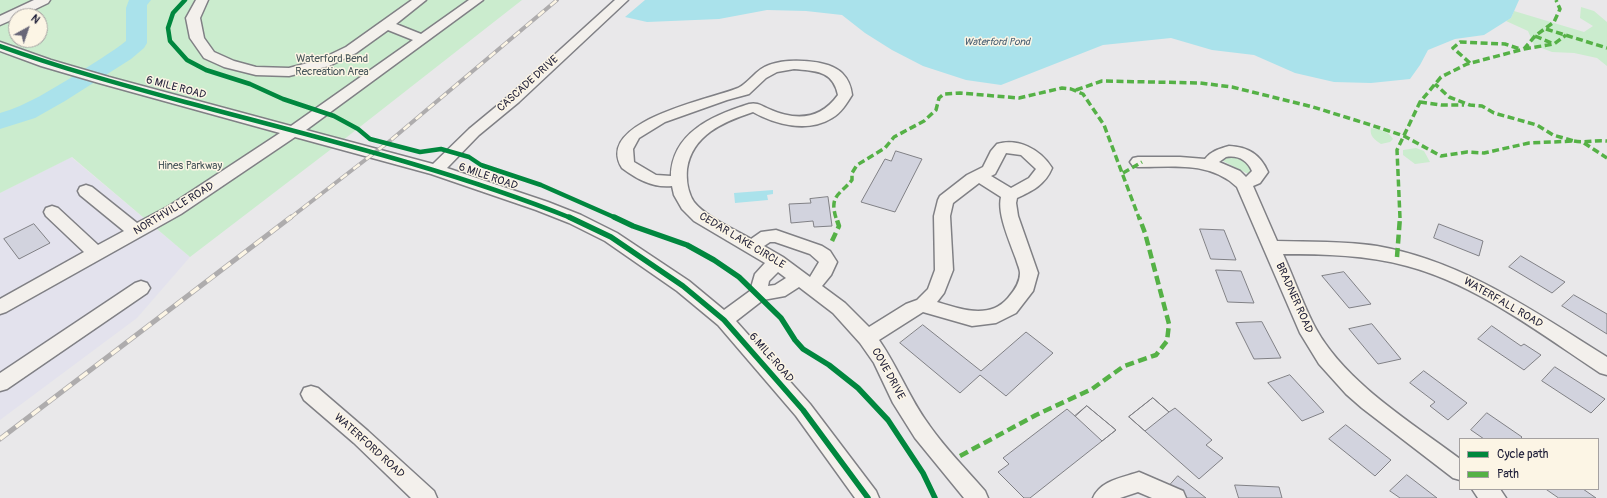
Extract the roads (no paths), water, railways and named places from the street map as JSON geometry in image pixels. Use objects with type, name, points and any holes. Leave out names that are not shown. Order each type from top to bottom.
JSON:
[{"type":"street","points":[[0,21],[44,0]]},
{"type":"street","points":[[202,0],[193,18],[197,38],[209,55],[229,64],[256,71],[289,72],[324,64],[351,50],[420,0]]},
{"type":"street","name":"NORTHVILLE ROAD","points":[[0,307],[176,210],[294,130],[477,0]]},
{"type":"street","name":"CASCADE DRIVE","points":[[436,170],[474,132],[514,99],[622,0]]},
{"type":"street","points":[[385,24],[423,39]]},
{"type":"street","name":"6 MILE ROAD","points":[[0,46],[104,80],[294,130],[436,170],[542,206],[575,219],[611,237],[683,286],[724,320],[803,410],[868,498]]},
{"type":"street","points":[[679,180],[669,182],[646,178],[627,164],[625,149],[634,135],[660,119],[715,99],[744,91],[761,75],[773,68],[794,65],[816,67],[837,76],[843,84],[845,95],[836,108],[822,117],[803,121],[784,119],[765,113],[754,107],[744,91]]},
{"type":"street","name":"CEDAR LAKE CIRCLE","points":[[754,107],[725,117],[705,127],[691,140],[680,159],[679,180],[684,198],[691,210],[702,218],[751,246],[806,282]]},
{"type":"street","points":[[867,338],[912,309],[923,305],[935,293],[944,270],[942,216],[946,200],[973,179],[989,170],[996,155],[1002,148],[1014,147],[1025,151],[1036,158],[1044,168],[1042,174],[1030,185],[1010,195],[1008,203],[1010,216],[1028,273],[1024,291],[1010,308],[996,316],[972,319],[923,305]]},
{"type":"street","name":"BRADNER ROAD","points":[[1138,162],[1209,164],[1233,173],[1244,184],[1309,333],[1326,358],[1338,373],[1369,402],[1459,471]]},
{"type":"street","points":[[980,176],[1010,195]]},
{"type":"street","points":[[86,191],[137,232]]},
{"type":"street","points":[[52,212],[97,254]]},
{"type":"street","points":[[724,320],[758,294],[778,291],[806,282],[825,270],[828,262],[824,256],[816,250],[776,236],[766,236],[751,246]]},
{"type":"street","name":"WATERFALL ROAD","points":[[1272,247],[1348,249],[1410,260],[1436,269],[1476,286],[1499,299],[1607,367]]},
{"type":"street","points":[[758,294],[761,279],[777,262]]},
{"type":"street","name":"COVE DRIVE","points":[[806,282],[839,308],[867,338],[880,358],[900,397],[922,432],[977,498]]},
{"type":"street","points":[[0,383],[141,288]]},
{"type":"street","name":"WATERFORD ROAD","points":[[311,394],[361,437],[426,498]]},
{"type":"street","points":[[1104,498],[1112,491],[1139,482],[1175,498]]},
{"type":"street","points":[[1484,490],[1495,498]]},
{"type":"water","name":"Waterford Pond","points":[[645,0],[1519,0],[1511,18],[1484,35],[1455,39],[1428,50],[1410,79],[1371,83],[1334,82],[1295,73],[1254,55],[1212,50],[1171,38],[1103,45],[1001,85],[966,80],[923,66],[892,50],[865,33],[842,15],[806,11],[767,10],[719,19],[647,22],[625,17]]},
{"type":"water","points":[[773,190],[773,194],[767,195],[768,200],[735,203],[734,193]]},
{"type":"waterway","points":[[0,121],[27,113],[57,96],[123,54],[136,43],[136,8],[137,3],[141,0]]},
{"type":"railway","points":[[290,218],[391,140],[557,0]]},
{"type":"railway","points":[[0,439],[291,217]]},
{"type":"park label","name":"Waterford Bend Recreation Area","points":[[332,65]]},
{"type":"park label","name":"Hines Parkway","points":[[190,166]]}]
